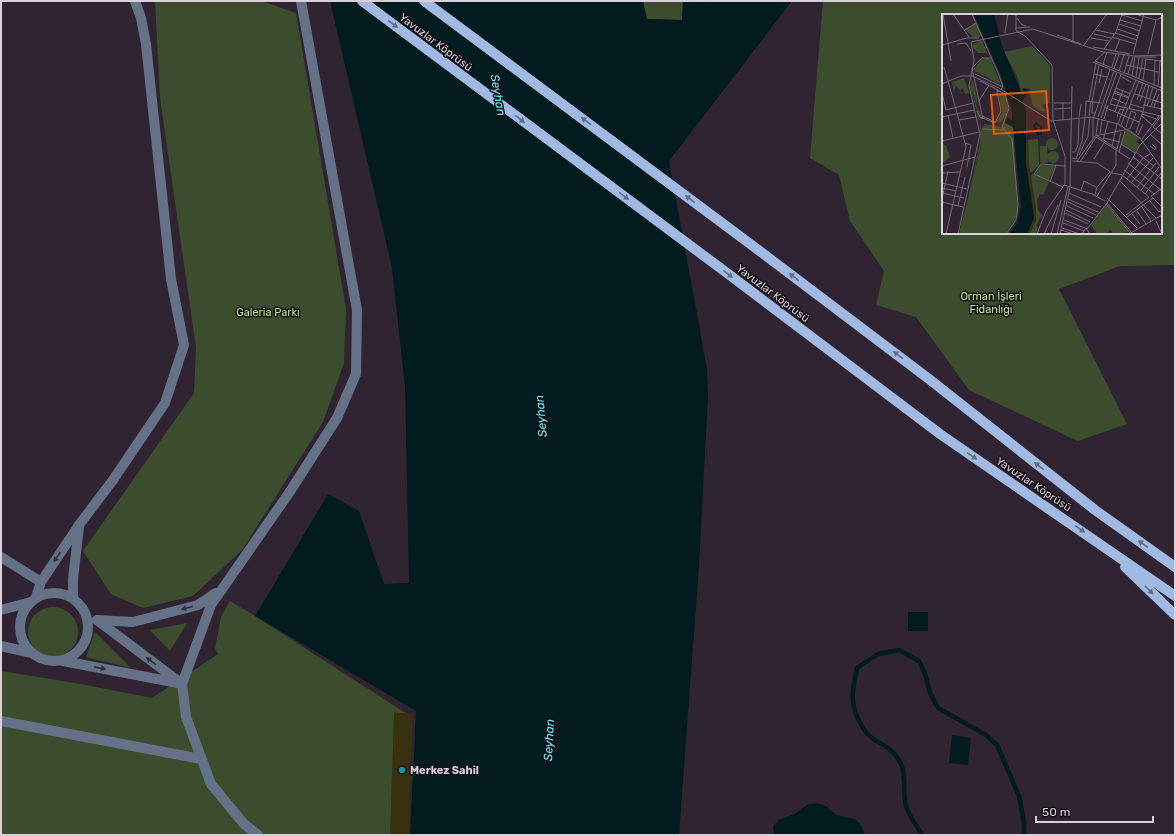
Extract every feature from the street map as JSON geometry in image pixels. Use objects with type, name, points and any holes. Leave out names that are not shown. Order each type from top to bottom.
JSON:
[{"type":"main road","name":"Yavuzlar Köprüsü","points":[[362,1],[940,434],[1175,596]]},
{"type":"main road","name":"Yavuzlar Köprüsü","points":[[424,1],[929,379],[1095,510],[1175,566]]},
{"type":"main road","points":[[1101,544],[1175,615]]},
{"type":"street","points":[[135,1],[141,18],[146,44],[171,278],[184,345],[165,403],[113,480],[79,525],[41,582],[33,600],[23,611],[20,622],[20,634],[25,645],[32,653],[41,659],[52,662],[62,661],[182,684]]},
{"type":"street","points":[[141,18],[143,1]]},
{"type":"street","points":[[258,835],[244,824],[211,784],[186,717],[182,684],[211,604],[289,493],[337,418],[356,374],[357,310],[301,1]]},
{"type":"street","points":[[73,598],[73,579],[79,525]]},
{"type":"street","points":[[1,557],[41,582]]},
{"type":"street","points":[[97,620],[133,622],[198,606],[221,590]]},
{"type":"street","points":[[1,610],[51,593],[62,594],[73,598],[97,620],[182,684]]},
{"type":"street","points":[[62,661],[73,656],[81,648],[87,638],[89,627],[87,616],[82,606]]},
{"type":"street","points":[[1,646],[32,653]]},
{"type":"street","points":[[1,721],[201,758]]},
{"type":"green space","name":"Galeria Parkı","points":[[155,1],[261,1],[296,13],[346,309],[344,363],[323,422],[242,550],[193,596],[143,608],[111,594],[83,551],[194,393],[196,347],[160,98]]},
{"type":"green space","points":[[643,1],[683,1],[682,20],[646,19]]},
{"type":"green space","name":"Orman İşleri Fidanlığı","points":[[823,1],[1175,1],[1175,265],[1120,266],[1059,289],[1127,424],[1078,441],[969,390],[916,317],[876,305],[884,271],[850,221],[839,175],[810,158]]},
{"type":"green space","points":[[230,601],[407,714],[398,835],[1,835],[1,671],[81,684],[152,698],[218,654],[215,648],[221,617]]},
{"type":"green space","points":[[53,607],[62,609],[73,618],[78,632],[76,641],[67,652],[53,657],[44,655],[33,646],[28,632],[30,623],[39,612]]},
{"type":"green space","points":[[187,623],[170,651],[150,630]]},
{"type":"green space","points":[[95,632],[131,668],[86,657]]},
{"type":"sand","name":"Merkez Sahil","points":[[394,712],[413,714],[409,835],[390,835]]},
{"type":"water","name":"Seyhan","points":[[330,1],[643,1],[647,19],[682,20],[683,1],[792,1],[669,161],[707,369],[708,396],[699,566],[679,835],[410,835],[416,711],[255,616],[328,494],[359,511],[384,584],[409,583],[405,387],[392,268]]},
{"type":"water","points":[[908,612],[928,612],[928,631],[908,631]]},
{"type":"water","points":[[952,735],[971,738],[968,765],[949,763]]},
{"type":"water","points":[[816,803],[824,805],[837,815],[855,819],[861,825],[865,835],[774,835],[773,826],[779,820],[794,814],[807,805]]},
{"type":"waterway","points":[[922,835],[909,814],[906,806],[904,796],[904,774],[901,764],[892,751],[868,734],[860,723],[853,704],[853,689],[857,668],[878,654],[899,650],[919,661],[925,674],[930,693],[938,708],[986,735],[997,745],[1019,796],[1024,823],[1024,835]]},
{"type":"place","name":"Merkez Sahil","points":[[402,770]]}]
